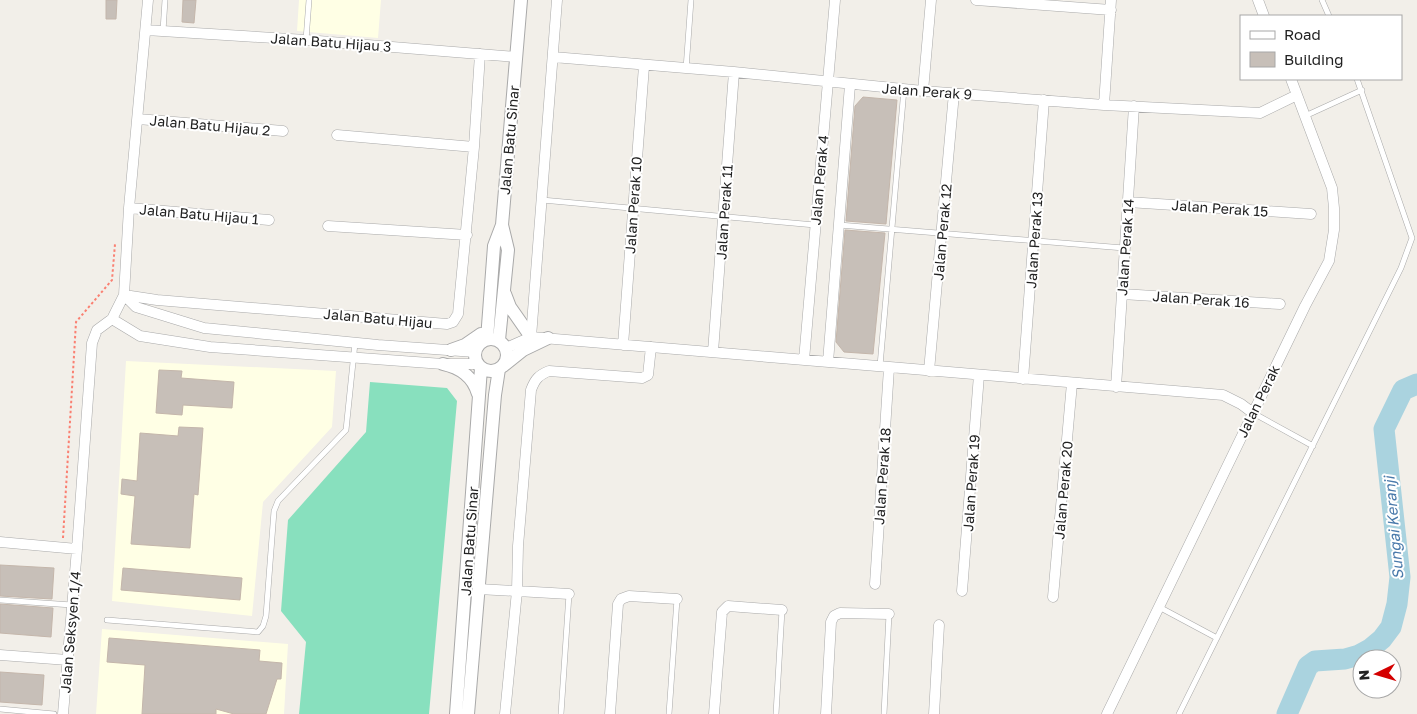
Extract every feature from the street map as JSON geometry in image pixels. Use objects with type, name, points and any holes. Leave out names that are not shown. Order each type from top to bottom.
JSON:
[{"type":"street","points":[[0,542],[77,549],[92,343],[95,332],[112,319],[124,295],[129,208],[148,0]]},
{"type":"street","name":"Jalan Batu Sinar","points":[[497,342],[488,323],[494,246],[502,224],[521,0]]},
{"type":"street","points":[[531,337],[557,0]]},
{"type":"street","name":"Jalan Perak 4","points":[[804,360],[835,0]]},
{"type":"street","points":[[923,91],[931,0]]},
{"type":"street","points":[[976,0],[1111,5],[1104,105]]},
{"type":"street","points":[[1258,0],[1264,15]]},
{"type":"street","name":"Jalan Batu Hijau 3","points":[[146,30],[306,40],[516,57]]},
{"type":"street","name":"Jalan Batu Hijau","points":[[124,295],[157,300],[447,324],[453,322],[458,314],[467,236],[480,54]]},
{"type":"street","name":"Jalan Perak 9","points":[[553,57],[686,70],[734,72],[923,91],[1104,105],[1260,113],[1297,95]]},
{"type":"street","name":"Jalan Perak 10","points":[[622,345],[644,66]]},
{"type":"street","name":"Jalan Perak 11","points":[[713,352],[734,72]]},
{"type":"street","name":"Jalan Perak","points":[[1107,714],[1305,306],[1329,261],[1334,230],[1332,188],[1291,80]]},
{"type":"street","name":"Jalan Perak 4","points":[[828,362],[850,85]]},
{"type":"street","name":"Jalan Perak 12","points":[[929,371],[954,93]]},
{"type":"street","name":"Jalan Perak 13","points":[[1023,379],[1044,100]]},
{"type":"street","name":"Jalan Perak 14","points":[[1116,387],[1134,106]]},
{"type":"street","name":"Jalan Batu Hijau 2","points":[[138,119],[283,131]]},
{"type":"street","points":[[336,136],[474,147]]},
{"type":"street","name":"Jalan Perak 15","points":[[1128,202],[1311,214]]},
{"type":"street","name":"Jalan Batu Hijau 1","points":[[129,208],[270,220]]},
{"type":"street","points":[[501,367],[507,357],[497,342],[508,250],[502,224]]},
{"type":"street","points":[[328,226],[467,236]]},
{"type":"street","points":[[504,291],[510,307],[531,337]]},
{"type":"street","name":"Jalan Perak 16","points":[[1122,294],[1280,304]]},
{"type":"street","name":"Jalan Batu Hijau","points":[[124,295],[136,307],[204,328],[451,350],[478,361]]},
{"type":"street","points":[[112,319],[140,336],[210,347],[443,364],[457,367],[467,375],[477,389],[480,399]]},
{"type":"street","points":[[451,350],[477,338],[488,323]]},
{"type":"street","points":[[478,361],[480,342],[497,342],[531,337],[548,338],[1224,395],[1241,404],[1253,414]]},
{"type":"street","points":[[443,364],[478,361],[490,371],[501,367],[523,350],[548,338]]},
{"type":"street","points":[[505,714],[517,591],[518,546],[531,390],[534,381],[539,375],[549,370],[642,378],[648,375],[651,347]]},
{"type":"street","name":"Jalan Batu Sinar","points":[[456,714],[480,399],[478,361]]},
{"type":"street","name":"Jalan Batu Sinar","points":[[468,714],[495,395],[501,367]]},
{"type":"street","name":"Jalan Perak 18","points":[[875,584],[885,367]]},
{"type":"street","name":"Jalan Perak 19","points":[[962,591],[979,375]]},
{"type":"street","name":"Jalan Perak 20","points":[[1053,597],[1072,383]]},
{"type":"street","name":"Jalan Seksyen 1/4","points":[[63,714],[77,549]]},
{"type":"street","points":[[478,590],[570,594]]},
{"type":"street","points":[[610,714],[618,604],[628,596],[676,599]]},
{"type":"street","points":[[714,714],[722,612],[728,606],[782,610]]},
{"type":"street","points":[[826,714],[831,622],[834,616],[840,613],[889,614]]},
{"type":"street","points":[[934,714],[939,625]]},
{"type":"street","points":[[0,655],[68,660]]},
{"type":"lane","points":[[163,31],[165,0]]},
{"type":"lane","points":[[306,40],[309,0]]},
{"type":"lane","points":[[686,70],[691,0]]},
{"type":"lane","points":[[1322,0],[1330,15]]},
{"type":"lane","points":[[1179,714],[1400,268],[1412,238],[1357,80]]},
{"type":"lane","points":[[885,367],[892,229],[904,89]]},
{"type":"lane","points":[[1305,116],[1362,90]]},
{"type":"lane","points":[[542,200],[815,224]]},
{"type":"lane","points":[[839,225],[1125,248]]},
{"type":"lane","points":[[107,620],[258,632],[263,626],[266,616],[274,511],[278,501],[346,430],[355,342]]},
{"type":"lane","points":[[1253,414],[1312,446]]},
{"type":"lane","points":[[561,714],[570,594]]},
{"type":"lane","points":[[669,714],[676,599]]},
{"type":"lane","points":[[0,600],[72,605]]},
{"type":"lane","points":[[1159,607],[1217,638]]},
{"type":"lane","points":[[776,714],[782,610]]},
{"type":"lane","points":[[884,714],[889,614]]},
{"type":"lane","points":[[0,709],[54,714]]},
{"type":"path","points":[[62,548],[76,322],[112,280],[115,241]]},
{"type":"shaded area","points":[[299,0],[381,0],[378,38],[297,31]]},
{"type":"shaded area","points":[[126,361],[336,371],[332,427],[263,502],[252,616],[112,601]]},
{"type":"shaded area","points":[[102,629],[288,644],[284,714],[96,714]]},
{"type":"green space","points":[[370,382],[447,388],[457,401],[429,714],[299,714],[306,642],[281,611],[288,520],[366,432]]},
{"type":"building","points":[[106,0],[117,0],[116,19],[106,19]]},
{"type":"building","points":[[183,0],[196,0],[194,23],[182,22]]},
{"type":"building","points":[[863,97],[897,100],[886,224],[846,221],[855,106]]},
{"type":"building","points":[[845,230],[885,233],[873,354],[844,352],[836,342]]},
{"type":"building","points":[[159,370],[182,371],[181,378],[234,382],[232,408],[183,405],[182,415],[156,413]]},
{"type":"building","points":[[179,427],[203,428],[198,495],[194,494],[190,548],[131,544],[135,496],[121,494],[122,479],[137,481],[140,433],[178,436]]},
{"type":"building","points":[[0,565],[54,568],[52,599],[0,596]]},
{"type":"building","points":[[123,568],[242,578],[240,600],[121,590]]},
{"type":"building","points":[[0,604],[53,608],[51,637],[0,633]]},
{"type":"building","points":[[109,638],[260,650],[259,661],[282,663],[281,679],[277,679],[266,714],[234,714],[216,709],[216,714],[142,714],[145,665],[107,662]]},
{"type":"building","points":[[0,672],[44,675],[42,705],[0,702]]},
{"type":"waterway","name":"Sungai Keranji","points":[[1287,714],[1308,666],[1315,661],[1345,659],[1359,655],[1382,639],[1391,627],[1397,604],[1400,577],[1384,429],[1403,390],[1417,384]]}]
